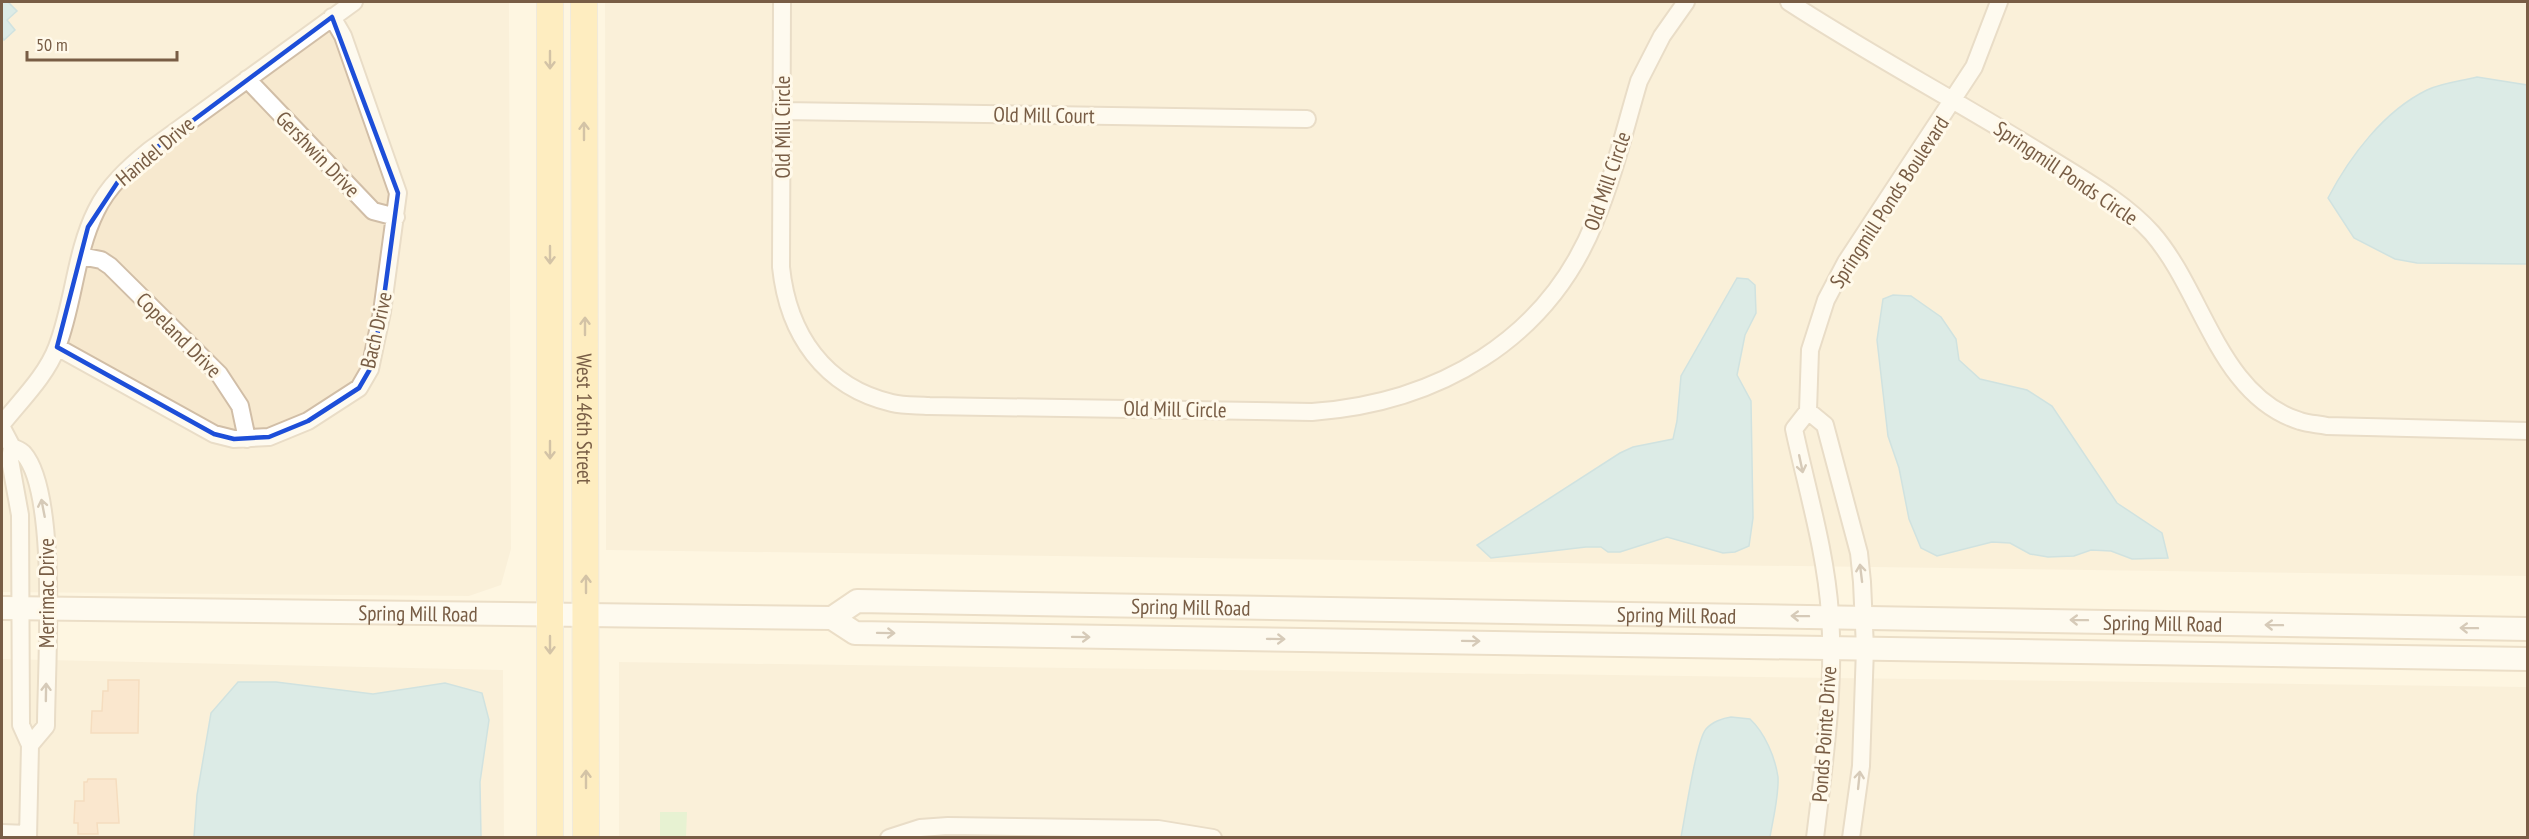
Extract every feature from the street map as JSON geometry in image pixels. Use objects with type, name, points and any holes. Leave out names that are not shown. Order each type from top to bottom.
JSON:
[{"type":"main road","name":"West 146th Street","points":[[550,2],[550,837]]},
{"type":"main road","name":"West 146th Street","points":[[584,2],[586,837]]},
{"type":"street","name":"Handel Drive","points":[[2,426],[45,370],[57,347],[88,227],[96,209],[125,171],[150,150],[354,2]]},
{"type":"street","name":"Old Mill Circle","points":[[782,2],[782,267],[784,294],[791,317],[802,339],[821,364],[844,382],[871,397],[894,404],[1312,412],[1347,409],[1429,388],[1464,371],[1496,349],[1528,321],[1556,290],[1578,256],[1595,221],[1639,81],[1649,59],[1686,2]]},
{"type":"street","name":"Springmill Ponds Circle","points":[[1789,2],[1837,33],[1954,100],[2126,209],[2152,233],[2186,282],[2237,376],[2277,411],[2300,421],[2349,428],[2528,431]]},
{"type":"street","name":"Springmill Ponds Boulevard","points":[[1830,631],[1825,572],[1794,429],[1808,411],[1810,350],[1826,300],[1846,262],[1974,67],[1999,2]]},
{"type":"street","name":"Bach Drive","points":[[57,347],[214,434],[234,439],[268,437],[308,421],[359,388],[370,369],[377,335],[398,193],[343,36],[333,17]]},
{"type":"street","name":"Gershwin Drive","points":[[247,80],[373,211],[396,217]]},
{"type":"street","name":"Old Mill Court","points":[[782,111],[1307,119]]},
{"type":"street","name":"Copeland Drive","points":[[81,256],[101,260],[110,266],[219,374],[240,406],[247,439]]},
{"type":"street","points":[[1808,411],[1826,425],[1859,553],[1864,632]]},
{"type":"street","name":"Merrimac Drive","points":[[2,426],[12,447],[10,460],[18,494],[21,525],[11,608],[21,725],[30,745],[28,836]]},
{"type":"street","name":"Merrimac Drive","points":[[12,447],[23,452],[32,469],[43,505],[47,530],[46,726],[30,745]]},
{"type":"street","name":"Spring Mill Road","points":[[832,618],[857,601],[1864,632],[2528,659]]},
{"type":"street","name":"Spring Mill Road","points":[[11,608],[832,618],[855,633],[2528,629]]},
{"type":"street","name":"Ponds Pointe Drive","points":[[1815,837],[1828,728],[1830,631]]},
{"type":"street","name":"Ponds Pointe Drive","points":[[1851,837],[1861,766],[1864,632]]},
{"type":"street","points":[[889,837],[920,828],[948,826],[1158,829],[1213,837]]},
{"type":"street","points":[[2,833],[28,836]]},
{"type":"highlighted area","points":[[332,17],[398,193],[382,312],[370,369],[359,388],[308,421],[269,437],[234,439],[214,434],[57,347],[88,227],[125,171]]},
{"type":"shaded area","points":[[2,2],[509,2],[511,549],[501,585],[469,596],[2,592]]},
{"type":"shaded area","points":[[605,2],[2527,2],[2527,576],[606,550]]},
{"type":"shaded area","points":[[2,659],[503,670],[504,837],[2,838]]},
{"type":"shaded area","points":[[619,662],[2527,687],[2527,837],[619,838]]},
{"type":"green space","points":[[660,812],[687,812],[686,837],[660,837]]},
{"type":"water","points":[[2,2],[8,2],[17,11],[7,20],[15,30],[4,40],[2,37]]},
{"type":"water","points":[[2477,77],[2527,85],[2527,264],[2417,263],[2395,259],[2354,238],[2328,198],[2358,151],[2383,122],[2411,99],[2445,84]]},
{"type":"water","points":[[1737,278],[1748,279],[1755,285],[1756,313],[1745,335],[1737,375],[1751,401],[1753,518],[1749,546],[1735,552],[1723,553],[1667,537],[1620,552],[1608,552],[1601,547],[1586,547],[1491,558],[1477,545],[1620,453],[1633,447],[1673,439],[1681,376]]},
{"type":"water","points":[[1893,295],[1911,296],[1941,317],[1956,339],[1959,360],[1980,379],[2027,390],[2052,406],[2117,503],[2162,533],[2168,558],[2132,559],[2111,551],[2091,550],[2074,556],[2048,557],[2030,554],[2010,543],[1992,542],[1937,556],[1921,548],[1909,519],[1899,468],[1888,436],[1877,340],[1883,299]]},
{"type":"water","points":[[238,682],[276,682],[373,694],[445,683],[482,693],[489,720],[480,782],[481,837],[194,837],[197,795],[211,713]]},
{"type":"water","points":[[1731,717],[1750,719],[1765,738],[1774,761],[1778,784],[1770,837],[1681,837],[1702,736],[1711,724]]},
{"type":"building","points":[[108,680],[139,680],[138,733],[91,733],[92,711],[102,711],[103,691],[108,691]]},
{"type":"building","points":[[88,779],[116,779],[119,823],[97,823],[98,834],[78,834],[78,823],[74,823],[75,801],[84,801],[84,782]]}]
